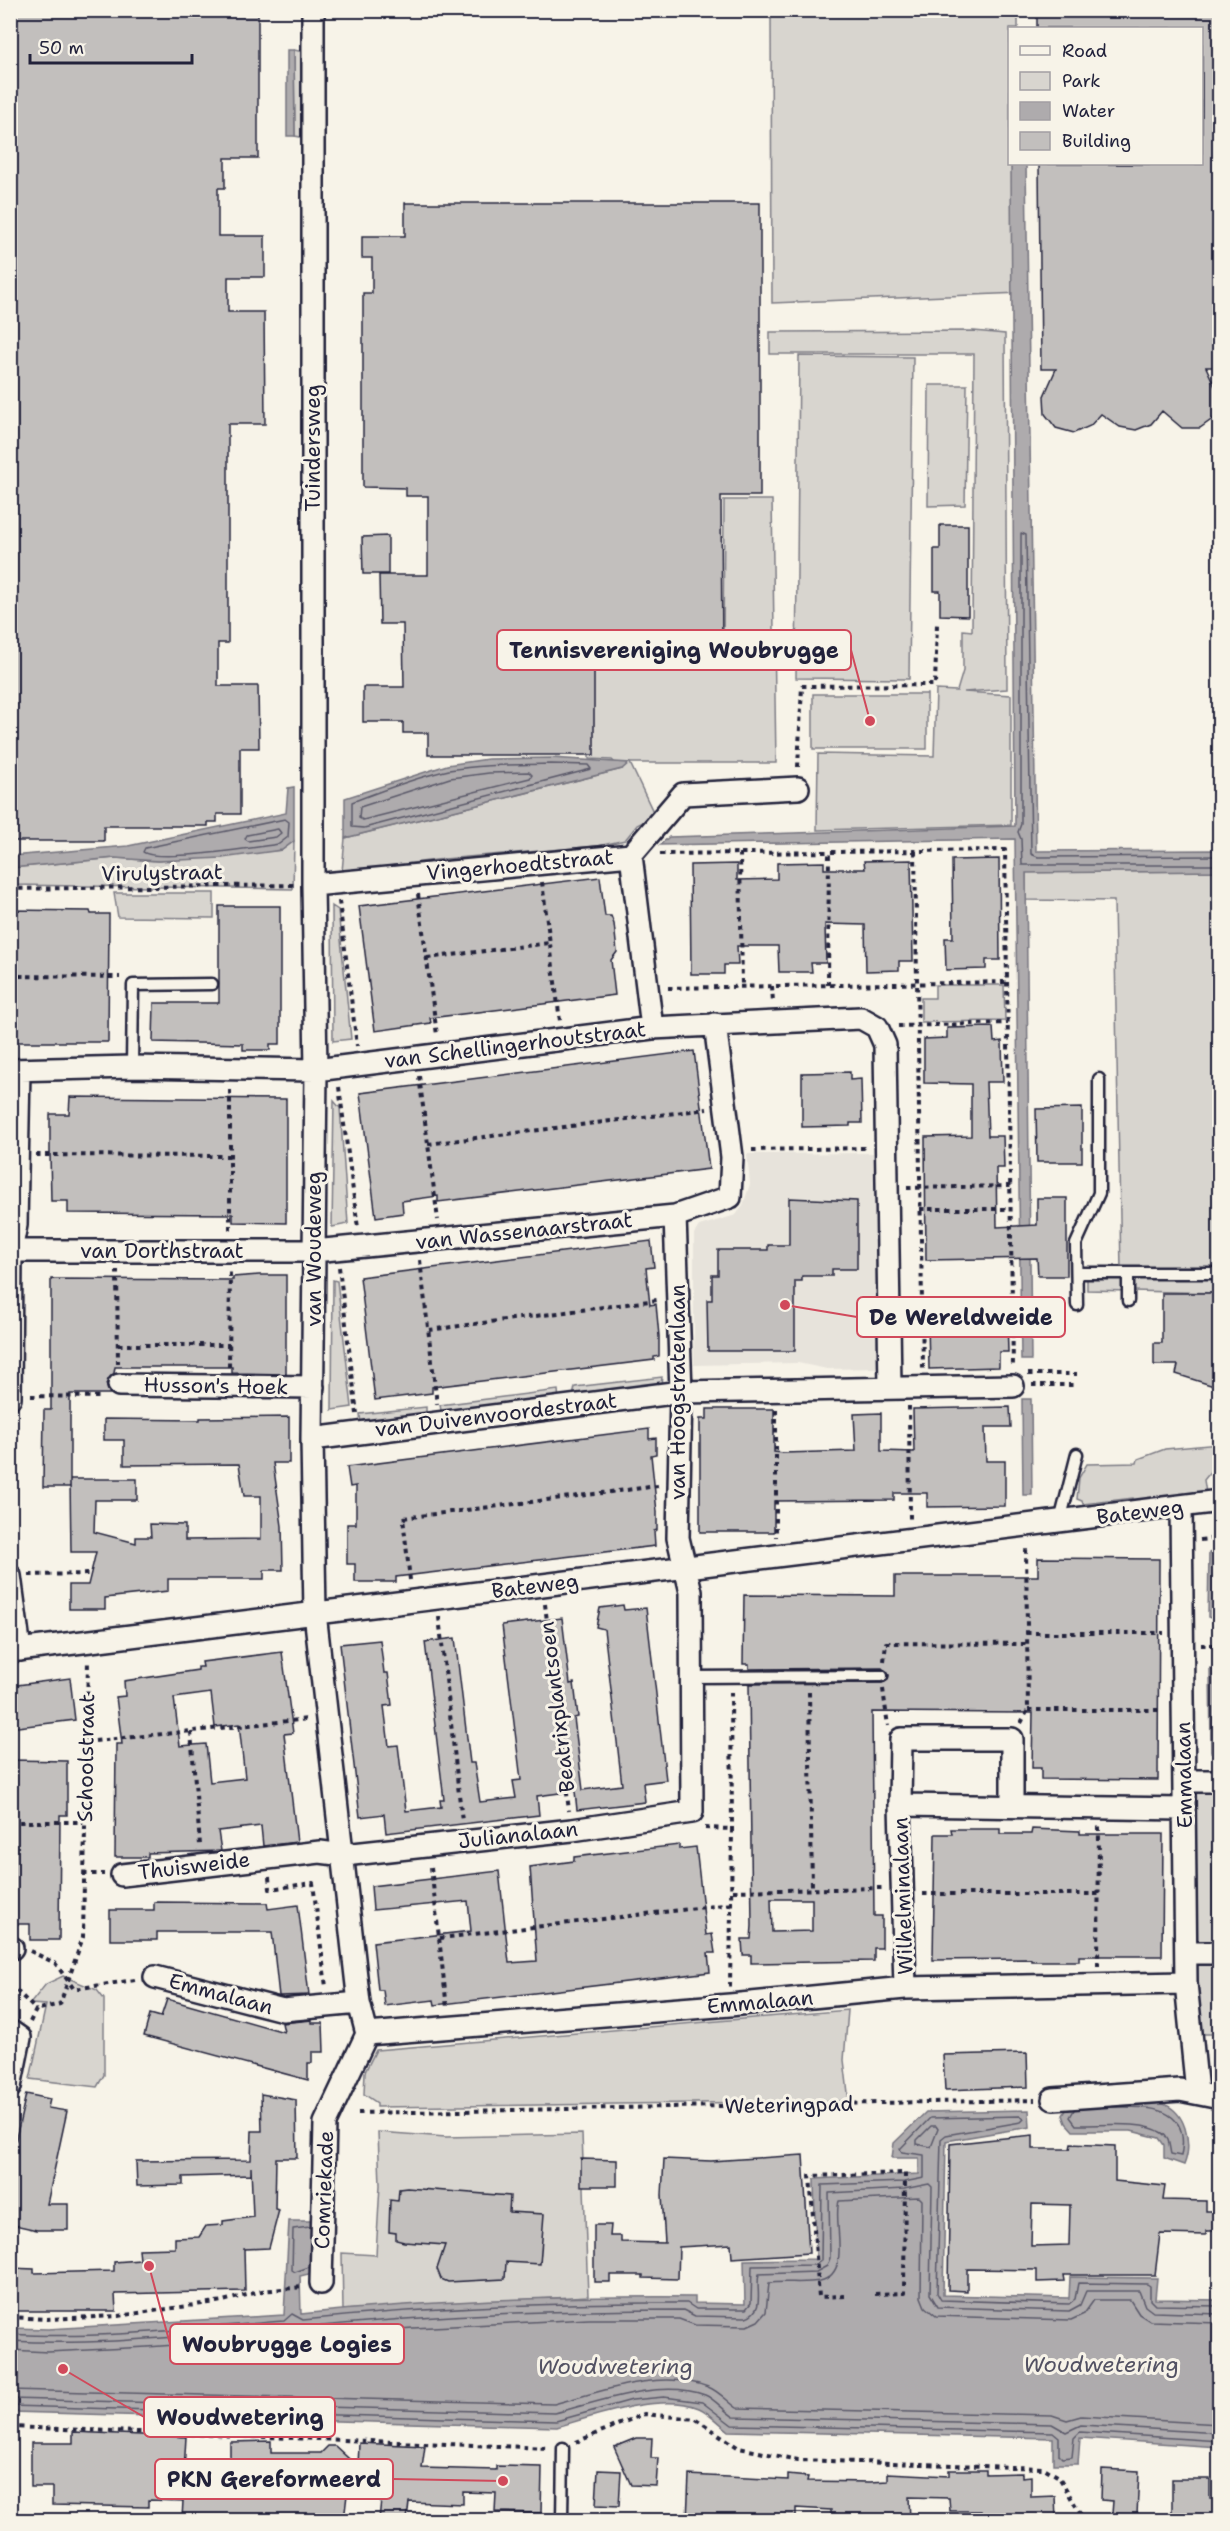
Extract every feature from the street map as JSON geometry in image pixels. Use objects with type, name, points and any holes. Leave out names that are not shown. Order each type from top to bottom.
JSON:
[{"type":"street","name":"Tuindersweg","points":[[313,10],[313,885]]},
{"type":"street","name":"Vingerhoedtstraat","points":[[313,885],[631,855],[683,794],[798,788]]},
{"type":"street","points":[[631,855],[652,1028]]},
{"type":"street","name":"van Woudeweg","points":[[313,885],[316,1070],[312,1439],[315,1613]]},
{"type":"street","name":"van Schellingerhoutstraat","points":[[15,1070],[132,1068],[316,1070],[652,1028],[861,1018],[877,1027]]},
{"type":"street","points":[[715,1024],[732,1157]]},
{"type":"street","points":[[877,1027],[885,1045],[887,1188],[907,1388]]},
{"type":"street","points":[[11,1397],[11,1251],[16,1225],[18,1155],[15,1070]]},
{"type":"street","name":"van Wassenaarstraat","points":[[314,1251],[675,1216],[730,1197],[732,1157]]},
{"type":"street","name":"van Hoogstratenlaan","points":[[675,1216],[681,1392],[678,1538],[686,1567]]},
{"type":"street","name":"van Dorthstraat","points":[[11,1251],[314,1251]]},
{"type":"street","name":"van Duivenvoordestraat","points":[[312,1439],[681,1392],[907,1388],[1013,1378]]},
{"type":"street","name":"Husson's Hoek","points":[[118,1385],[313,1387]]},
{"type":"street","name":"Bateweg","points":[[15,1650],[1220,1501]]},
{"type":"street","name":"Emmalaan","points":[[1181,1507],[1186,1983],[1197,2092]]},
{"type":"street","points":[[686,1567],[691,1592],[692,1812]]},
{"type":"street","points":[[11,1577],[15,1650]]},
{"type":"street","points":[[315,1613],[359,2003],[367,2034]]},
{"type":"street","points":[[901,1739],[1012,1739],[1012,1805]]},
{"type":"street","name":"Wilhelminalaan","points":[[901,1739],[900,1805],[905,1988]]},
{"type":"street","points":[[1184,1781],[1220,1781]]},
{"type":"street","name":"Wilhelminalaan","points":[[900,1805],[1184,1809]]},
{"type":"street","name":"Julianalaan","points":[[344,1855],[572,1830],[692,1812]]},
{"type":"street","name":"Thuisweide","points":[[122,1875],[320,1852],[344,1855]]},
{"type":"street","points":[[1186,1953],[1220,1953]]},
{"type":"street","name":"Emmalaan","points":[[155,1977],[283,2010],[359,2003]]},
{"type":"street","name":"Emmalaan","points":[[367,2034],[730,2005],[905,1988],[1186,1983]]},
{"type":"street","name":"Comriekade","points":[[312,2285],[325,2123],[367,2034]]},
{"type":"street","points":[[10,2087],[15,2035]]},
{"type":"street","points":[[1053,2099],[1180,2090],[1220,2098]]},
{"type":"lane","points":[[132,1068],[133,985],[212,984]]},
{"type":"lane","points":[[1077,1305],[1076,1244],[1099,1193],[1099,1079]]},
{"type":"lane","points":[[1077,1273],[1220,1273]]},
{"type":"lane","points":[[1128,1273],[1128,1301]]},
{"type":"lane","name":"Bateweg","points":[[1060,1522],[1077,1454]]},
{"type":"lane","points":[[691,1677],[882,1676]]},
{"type":"lane","points":[[562,2520],[564,2448]]},
{"type":"path","points":[[798,788],[802,686],[935,685],[937,624]]},
{"type":"path","points":[[631,855],[1005,850],[1013,1378],[1077,1385]]},
{"type":"path","points":[[910,1540],[907,1388],[920,1209],[915,851]]},
{"type":"path","points":[[828,985],[829,852]]},
{"type":"path","points":[[740,853],[742,987]]},
{"type":"path","points":[[540,863],[562,1039]]},
{"type":"path","points":[[416,875],[439,1054]]},
{"type":"path","points":[[337,883],[360,1064]]},
{"type":"path","name":"Virulystraat","points":[[10,889],[313,885]]},
{"type":"path","points":[[427,958],[550,943]]},
{"type":"path","points":[[10,976],[126,976]]},
{"type":"path","points":[[648,988],[1006,982]]},
{"type":"path","points":[[877,1027],[1008,1023]]},
{"type":"path","points":[[417,1057],[440,1239]]},
{"type":"path","points":[[337,1067],[361,1247]]},
{"type":"path","points":[[229,1386],[230,1069]]},
{"type":"path","points":[[428,1144],[725,1107]]},
{"type":"path","points":[[732,1157],[750,1150],[886,1148]]},
{"type":"path","points":[[18,1155],[230,1156]]},
{"type":"path","points":[[887,1188],[1011,1186]]},
{"type":"path","points":[[920,1209],[1011,1209]]},
{"type":"path","points":[[418,1241],[440,1423]]},
{"type":"path","points":[[337,1249],[359,1433]]},
{"type":"path","points":[[11,1397],[118,1397],[117,1251]]},
{"type":"path","points":[[429,1330],[678,1298]]},
{"type":"path","points":[[118,1345],[230,1345]]},
{"type":"path","points":[[776,1390],[776,1556]]},
{"type":"path","points":[[413,1601],[403,1518],[680,1484]]},
{"type":"path","points":[[1012,1739],[1028,1710],[1025,1548],[1034,1525]]},
{"type":"path","points":[[11,1577],[42,1574],[91,1574]]},
{"type":"path","name":"Beatrixplantsoen","points":[[543,1585],[572,1830]]},
{"type":"path","points":[[436,1598],[465,1841]]},
{"type":"path","points":[[1026,1633],[1182,1633]]},
{"type":"path","name":"Schoolstraat","points":[[36,2010],[60,2004],[66,1979],[83,1937],[89,1641]]},
{"type":"path","points":[[901,1739],[886,1724],[882,1676],[886,1643],[1027,1644]]},
{"type":"path","points":[[809,1676],[813,1889]]},
{"type":"path","points":[[730,2005],[733,1891],[731,1677]]},
{"type":"path","name":"Emmalaan","points":[[1028,1710],[1183,1710]]},
{"type":"path","points":[[86,1742],[312,1719]]},
{"type":"path","points":[[191,1732],[201,1865]]},
{"type":"path","points":[[1098,1985],[1100,1807]]},
{"type":"path","points":[[692,1812],[706,1829],[732,1829]]},
{"type":"path","points":[[10,1822],[84,1822]]},
{"type":"path","points":[[429,1845],[449,2027]]},
{"type":"path","name":"Thuisweide","points":[[267,1858],[270,1889],[313,1883],[328,2006]]},
{"type":"path","points":[[733,1891],[813,1889],[1099,1894]]},
{"type":"path","points":[[440,1938],[732,1904]]},
{"type":"path","points":[[11,1948],[28,1949],[55,1963],[74,1989],[155,1977]]},
{"type":"path","points":[[10,1984],[36,2010],[15,2035]]},
{"type":"path","name":"Weteringpad","points":[[358,2113],[1053,2099]]},
{"type":"path","points":[[844,2296],[819,2297],[810,2176],[905,2172],[904,2294],[875,2294]]},
{"type":"path","points":[[10,2317],[47,2319],[118,2316],[312,2285]]},
{"type":"shaded area","points":[[873,1153],[879,1368],[827,1369],[798,1363],[694,1365],[694,1234],[699,1226],[736,1215],[743,1205],[750,1184],[747,1154]]},
{"type":"green space","points":[[771,11],[1018,11],[1018,27],[1008,27],[1008,165],[1019,165],[1021,293],[772,303]]},
{"type":"green space","points":[[294,50],[304,52],[306,138],[295,136]]},
{"type":"green space","points":[[974,331],[1005,334],[1007,689],[964,692],[1011,695],[1011,825],[817,830],[818,754],[934,756],[936,690],[957,691],[963,671],[963,630],[972,631],[974,354],[770,354],[770,332]]},
{"type":"green space","points":[[799,356],[913,357],[909,679],[796,678]]},
{"type":"green space","points":[[929,385],[967,385],[965,505],[928,506]]},
{"type":"green space","points":[[724,500],[772,500],[776,763],[630,763],[655,816],[637,825],[625,840],[598,846],[444,859],[342,872],[345,838],[622,769],[612,760],[589,759],[590,651],[723,653]]},
{"type":"green space","points":[[813,694],[927,694],[927,749],[813,749]]},
{"type":"green space","points":[[294,841],[293,889],[11,885],[11,868],[115,858],[158,861],[282,850]]},
{"type":"green space","points":[[1219,871],[1219,1293],[1087,1290],[1087,1270],[1121,1270],[1114,901],[1026,900],[1026,872]]},
{"type":"green space","points":[[114,893],[214,893],[214,918],[118,917]]},
{"type":"green space","points":[[332,906],[338,910],[351,1039],[333,1041]]},
{"type":"green space","points":[[935,985],[1004,985],[1005,1021],[921,1022],[921,998],[935,998]]},
{"type":"green space","points":[[334,1101],[340,1108],[348,1224],[332,1227]]},
{"type":"green space","points":[[333,1280],[337,1281],[352,1407],[332,1410]]},
{"type":"green space","points":[[662,1377],[661,1384],[572,1401],[575,1387]]},
{"type":"green space","points":[[558,1390],[559,1401],[442,1416],[440,1405]]},
{"type":"green space","points":[[426,1407],[426,1418],[361,1427],[360,1414]]},
{"type":"green space","points":[[1219,1444],[1219,1470],[1216,1465],[1204,1480],[1206,1493],[1134,1503],[1133,1498],[1083,1504],[1077,1499],[1079,1478],[1087,1464],[1137,1463],[1138,1459],[1165,1449]]},
{"type":"green space","points":[[1207,1788],[1217,1800],[1212,1801],[1214,1949],[1197,1943],[1195,1938],[1193,1803],[1195,1794]]},
{"type":"green space","points":[[1219,1962],[1219,1974],[1215,1974],[1219,1979],[1219,2034],[1201,2034],[1196,1963]]},
{"type":"green space","points":[[63,1976],[97,1990],[104,1999],[104,2075],[97,2087],[30,2079],[46,2005],[30,2004],[46,1984]]},
{"type":"green space","points":[[848,2010],[844,2060],[849,2101],[377,2107],[377,2103],[364,2094],[365,2072],[376,2050]]},
{"type":"green space","points":[[378,2132],[446,2137],[582,2134],[588,2296],[343,2310],[342,2253],[376,2255],[380,2185]]},
{"type":"water","points":[[287,50],[294,50],[295,136],[287,136]]},
{"type":"water","points":[[1011,165],[1026,165],[1036,851],[1220,850],[1219,871],[1026,873],[1031,1360],[1021,1360],[1015,839],[660,845],[669,837],[1015,826]]},
{"type":"water","points":[[551,758],[629,763],[622,769],[345,838],[345,798],[447,765],[488,759]]},
{"type":"water","points":[[294,787],[294,841],[282,850],[222,858],[158,861],[115,858],[11,868],[11,856],[128,846],[286,813],[288,788]]},
{"type":"water","points":[[1022,1399],[1031,1399],[1032,1495],[1023,1495]]},
{"type":"water","points":[[1214,1551],[1218,1554],[1217,1617],[1213,1619],[1208,1617],[1209,1553]]},
{"type":"water","points":[[1210,1668],[1218,1669],[1219,1672],[1220,1751],[1216,1755],[1211,1752]]},
{"type":"water","points":[[1212,1801],[1220,1802],[1221,1873],[1220,1914],[1216,1937],[1213,1936]]},
{"type":"water","points":[[1123,2101],[1160,2103],[1175,2111],[1181,2118],[1187,2138],[1188,2151],[1184,2165],[1164,2158],[1164,2145],[1159,2138],[1131,2131],[1073,2131],[1063,2115],[1069,2105]]},
{"type":"water","points":[[1029,2110],[1030,2127],[946,2141],[943,2295],[1069,2298],[1070,2277],[1157,2278],[1155,2299],[1219,2300],[1219,2447],[1080,2438],[1078,2464],[1053,2464],[1053,2438],[729,2431],[699,2408],[666,2403],[628,2407],[557,2427],[11,2412],[10,2328],[48,2329],[284,2315],[289,2221],[318,2221],[317,2272],[300,2276],[301,2314],[399,2305],[547,2298],[695,2297],[695,2303],[745,2304],[744,2260],[816,2259],[814,2179],[919,2174],[919,2158],[892,2158],[894,2143],[926,2112]]},
{"type":"building","points":[[10,10],[258,10],[258,158],[225,158],[225,188],[218,188],[218,236],[265,236],[265,277],[228,277],[228,312],[264,312],[265,424],[228,424],[228,643],[218,643],[218,686],[258,686],[259,748],[240,748],[240,814],[217,814],[217,822],[208,822],[208,826],[104,826],[104,841],[10,841]]},
{"type":"building","points":[[1037,10],[1220,10],[1220,367],[1206,367],[1220,402],[1214,418],[1200,428],[1182,428],[1162,411],[1151,424],[1136,430],[1120,427],[1101,414],[1090,426],[1074,433],[1056,428],[1045,414],[1044,396],[1056,369],[1041,369],[1039,165],[1203,165],[1203,27],[1037,27]]},
{"type":"building","points":[[405,203],[760,203],[760,496],[721,496],[722,656],[594,656],[594,755],[428,755],[428,733],[403,733],[403,722],[363,722],[363,687],[404,687],[403,624],[380,624],[379,575],[428,575],[428,496],[406,496],[406,488],[363,487],[363,293],[372,293],[372,258],[362,258],[362,236],[405,236]]},
{"type":"building","points":[[940,525],[968,525],[968,616],[940,615],[940,591],[934,591],[934,549],[940,549]]},
{"type":"building","points":[[388,536],[388,574],[363,574],[362,537]]},
{"type":"building","points":[[999,859],[1000,960],[986,960],[986,969],[946,970],[945,938],[953,938],[952,860]]},
{"type":"building","points":[[911,860],[913,961],[899,961],[899,970],[866,971],[865,925],[825,924],[826,963],[811,963],[812,972],[779,972],[778,946],[737,946],[738,965],[724,965],[724,974],[691,974],[690,865],[737,864],[737,880],[777,879],[777,863],[824,862],[824,869],[865,869],[864,861]]},
{"type":"building","points":[[600,877],[605,916],[611,916],[614,924],[617,952],[611,960],[615,995],[430,1018],[431,1023],[375,1031],[359,906]]},
{"type":"building","points":[[219,906],[280,906],[280,1044],[270,1044],[270,1050],[243,1050],[243,1044],[153,1042],[154,1003],[219,1003]]},
{"type":"building","points":[[10,910],[90,911],[91,914],[109,914],[108,1042],[10,1042]]},
{"type":"building","points":[[993,1027],[994,1042],[1002,1041],[1003,1082],[986,1082],[988,1136],[1003,1136],[1004,1168],[996,1168],[997,1227],[1037,1225],[1037,1198],[1067,1198],[1067,1276],[1038,1276],[1037,1258],[926,1260],[925,1137],[971,1136],[971,1084],[924,1083],[924,1039],[947,1038],[947,1028]]},
{"type":"building","points":[[694,1051],[709,1169],[438,1202],[438,1196],[402,1201],[403,1213],[376,1217],[360,1093]]},
{"type":"building","points":[[850,1072],[850,1080],[861,1079],[862,1123],[850,1123],[850,1126],[802,1127],[802,1073]]},
{"type":"building","points":[[70,1097],[286,1099],[286,1223],[233,1222],[233,1214],[68,1213],[68,1201],[51,1201],[50,1114],[69,1114]]},
{"type":"building","points":[[1082,1108],[1082,1162],[1037,1162],[1036,1109]]},
{"type":"building","points":[[789,1198],[857,1201],[857,1269],[832,1269],[832,1276],[802,1276],[802,1281],[795,1281],[795,1351],[708,1351],[707,1300],[712,1300],[712,1275],[718,1275],[718,1250],[768,1250],[768,1245],[789,1245]]},
{"type":"building","points":[[651,1241],[654,1267],[646,1268],[650,1305],[656,1304],[659,1336],[659,1356],[654,1357],[654,1360],[432,1387],[432,1393],[375,1400],[360,1277]]},
{"type":"building","points":[[286,1275],[286,1374],[232,1373],[232,1367],[115,1367],[114,1373],[106,1384],[110,1394],[70,1394],[70,1487],[43,1487],[44,1410],[51,1410],[51,1279],[233,1280],[233,1277]]},
{"type":"building","points":[[1162,1293],[1220,1293],[1220,1388],[1176,1374],[1178,1365],[1154,1365],[1154,1343],[1162,1343]]},
{"type":"building","points":[[1007,1320],[1008,1352],[999,1352],[999,1367],[929,1369],[928,1321]]},
{"type":"building","points":[[1010,1407],[1011,1427],[985,1427],[986,1461],[1005,1461],[1005,1506],[927,1507],[927,1493],[894,1493],[894,1500],[774,1501],[774,1532],[700,1532],[700,1419],[707,1419],[707,1409],[774,1409],[774,1452],[783,1453],[856,1451],[854,1414],[881,1413],[881,1451],[914,1452],[913,1409]]},
{"type":"building","points":[[289,1417],[289,1463],[273,1463],[282,1526],[283,1570],[264,1570],[264,1579],[168,1579],[168,1591],[105,1598],[105,1609],[69,1609],[69,1585],[88,1585],[96,1552],[71,1552],[70,1479],[137,1479],[137,1500],[95,1500],[94,1532],[136,1543],[136,1537],[151,1537],[150,1524],[185,1525],[185,1540],[261,1539],[261,1496],[244,1496],[239,1464],[124,1465],[124,1440],[104,1440],[104,1419],[200,1420],[200,1418]]},
{"type":"building","points":[[649,1429],[649,1439],[656,1438],[656,1454],[651,1455],[657,1512],[657,1530],[654,1531],[655,1546],[396,1577],[396,1582],[355,1582],[355,1564],[347,1564],[347,1524],[356,1524],[356,1486],[350,1487],[347,1467]]},
{"type":"building","points":[[1038,1558],[1159,1559],[1158,1780],[1041,1779],[1041,1768],[1032,1768],[1033,1713],[872,1712],[874,1916],[882,1916],[882,1948],[874,1948],[874,1961],[751,1963],[751,1955],[743,1955],[742,1939],[751,1939],[752,1926],[749,1684],[882,1683],[888,1680],[889,1675],[882,1668],[749,1669],[749,1664],[743,1664],[744,1595],[895,1596],[895,1576],[1038,1576]],"holes":[[[771,1899],[812,1899],[812,1931],[772,1932]]]},
{"type":"building","points":[[623,1605],[624,1610],[646,1608],[666,1780],[643,1783],[645,1802],[577,1810],[575,1791],[537,1796],[539,1815],[386,1833],[384,1814],[360,1817],[340,1644],[380,1640],[384,1673],[388,1673],[392,1705],[384,1706],[389,1746],[398,1745],[406,1811],[441,1807],[440,1800],[444,1800],[425,1642],[455,1638],[470,1763],[474,1763],[480,1802],[516,1798],[513,1781],[521,1780],[502,1625],[562,1618],[570,1684],[574,1683],[578,1717],[574,1718],[583,1790],[622,1785],[604,1629],[596,1627],[600,1608]]},
{"type":"building","points":[[282,1652],[293,1733],[284,1734],[297,1842],[263,1846],[261,1826],[218,1831],[221,1851],[148,1853],[148,1857],[115,1857],[116,1744],[122,1744],[116,1697],[125,1696],[124,1681],[198,1670],[198,1667],[203,1667],[202,1662]],"holes":[[[211,1693],[215,1727],[239,1724],[245,1778],[210,1782],[206,1744],[180,1746],[174,1698]]]},
{"type":"building","points":[[70,1678],[75,1720],[10,1728],[10,1686]]},
{"type":"building","points":[[10,1760],[67,1761],[67,1815],[60,1815],[59,1940],[30,1940],[30,1924],[10,1924]]},
{"type":"building","points":[[951,1829],[1000,1829],[1000,1834],[1031,1834],[1032,1829],[1080,1831],[1080,1834],[1163,1834],[1162,1956],[1079,1956],[1079,1961],[933,1960],[935,1834],[952,1834]]},
{"type":"building","points":[[679,1845],[679,1849],[696,1847],[706,1935],[712,1934],[715,1953],[708,1953],[710,1972],[435,2005],[434,2000],[385,2006],[383,1990],[378,1990],[373,1942],[471,1931],[468,1901],[373,1910],[371,1886],[499,1871],[509,1963],[537,1961],[530,1867],[574,1861],[574,1857]]},
{"type":"building","points":[[154,1902],[267,1903],[268,1909],[298,1905],[309,1995],[279,1996],[272,1932],[157,1932],[157,1940],[110,1940],[110,1910],[154,1910]]},
{"type":"building","points":[[167,1999],[284,2032],[282,2023],[312,2020],[312,2023],[323,2023],[324,2052],[312,2052],[312,2063],[308,2063],[308,2080],[144,2036],[150,2014],[161,2017]]},
{"type":"building","points":[[1027,2053],[1028,2087],[945,2090],[943,2055]]},
{"type":"building","points":[[26,2094],[50,2099],[48,2108],[67,2111],[47,2204],[68,2204],[68,2230],[37,2230],[10,2224],[10,2165]]},
{"type":"building","points":[[261,2094],[296,2100],[297,2158],[276,2158],[275,2209],[279,2210],[269,2248],[244,2249],[245,2291],[115,2294],[116,2311],[10,2311],[10,2268],[34,2269],[34,2273],[114,2271],[114,2262],[140,2260],[139,2249],[175,2248],[175,2238],[199,2237],[206,2226],[223,2225],[223,2221],[253,2217],[251,2167],[251,2175],[183,2177],[183,2185],[137,2186],[136,2161],[251,2160],[252,2131],[262,2131]]},
{"type":"building","points":[[1033,2135],[1033,2149],[1070,2149],[1071,2144],[1115,2146],[1115,2181],[1165,2186],[1163,2200],[1206,2201],[1206,2211],[1220,2211],[1220,2231],[1206,2231],[1206,2235],[1160,2234],[1155,2275],[1063,2275],[1064,2281],[1037,2282],[1037,2270],[967,2269],[967,2291],[948,2290],[950,2144]],"holes":[[[1032,2204],[1070,2205],[1069,2245],[1031,2246]]]},
{"type":"building","points":[[803,2155],[809,2253],[732,2258],[731,2244],[679,2247],[678,2279],[643,2278],[643,2275],[610,2275],[610,2282],[594,2282],[594,2225],[611,2225],[610,2236],[621,2236],[621,2242],[665,2243],[662,2195],[664,2159],[711,2161]]},
{"type":"building","points":[[581,2159],[617,2160],[617,2186],[581,2186]]},
{"type":"building","points":[[399,2189],[510,2196],[509,2212],[544,2214],[540,2264],[506,2262],[505,2279],[448,2282],[441,2279],[437,2269],[445,2245],[404,2242],[396,2240],[396,2233],[389,2232],[390,2200],[398,2201]]},
{"type":"building","points":[[73,2432],[186,2437],[184,2471],[191,2471],[191,2481],[225,2479],[225,2475],[230,2475],[230,2442],[271,2441],[271,2453],[321,2453],[328,2446],[335,2446],[358,2467],[359,2443],[425,2446],[422,2468],[496,2470],[496,2466],[542,2467],[541,2513],[495,2512],[496,2493],[463,2492],[463,2504],[409,2502],[407,2520],[379,2520],[383,2480],[349,2478],[344,2520],[238,2520],[238,2515],[182,2519],[183,2501],[148,2500],[148,2507],[52,2505],[52,2487],[31,2487],[31,2443],[73,2443]]},
{"type":"building","points":[[636,2438],[652,2438],[651,2458],[658,2458],[656,2486],[631,2485],[614,2447]]},
{"type":"building","points":[[1102,2469],[1139,2471],[1137,2515],[1112,2514],[1113,2501],[1101,2500]]},
{"type":"building","points":[[598,2470],[621,2471],[619,2506],[596,2505]]},
{"type":"building","points":[[949,2470],[986,2470],[986,2474],[1022,2473],[1022,2477],[1031,2476],[1031,2497],[1055,2496],[1056,2520],[982,2518],[981,2511],[950,2511],[949,2498],[909,2497],[910,2520],[837,2520],[836,2514],[831,2514],[831,2510],[796,2508],[796,2520],[759,2518],[759,2520],[687,2520],[689,2475],[788,2480],[788,2475],[808,2477],[807,2481],[870,2482],[888,2481],[888,2473],[949,2476]]},
{"type":"building","points":[[1172,2479],[1210,2479],[1210,2499],[1220,2499],[1220,2520],[1172,2519]]},
{"type":"place","name":"Tennisvereniging Woubrugge","points":[[870,721]]},
{"type":"place","name":"De Wereldweide","points":[[785,1305]]},
{"type":"place","name":"Woubrugge Logies","points":[[149,2266]]},
{"type":"place","name":"Woudwetering","points":[[63,2369]]},
{"type":"place","name":"PKN Gereformeerd","points":[[503,2481]]}]
